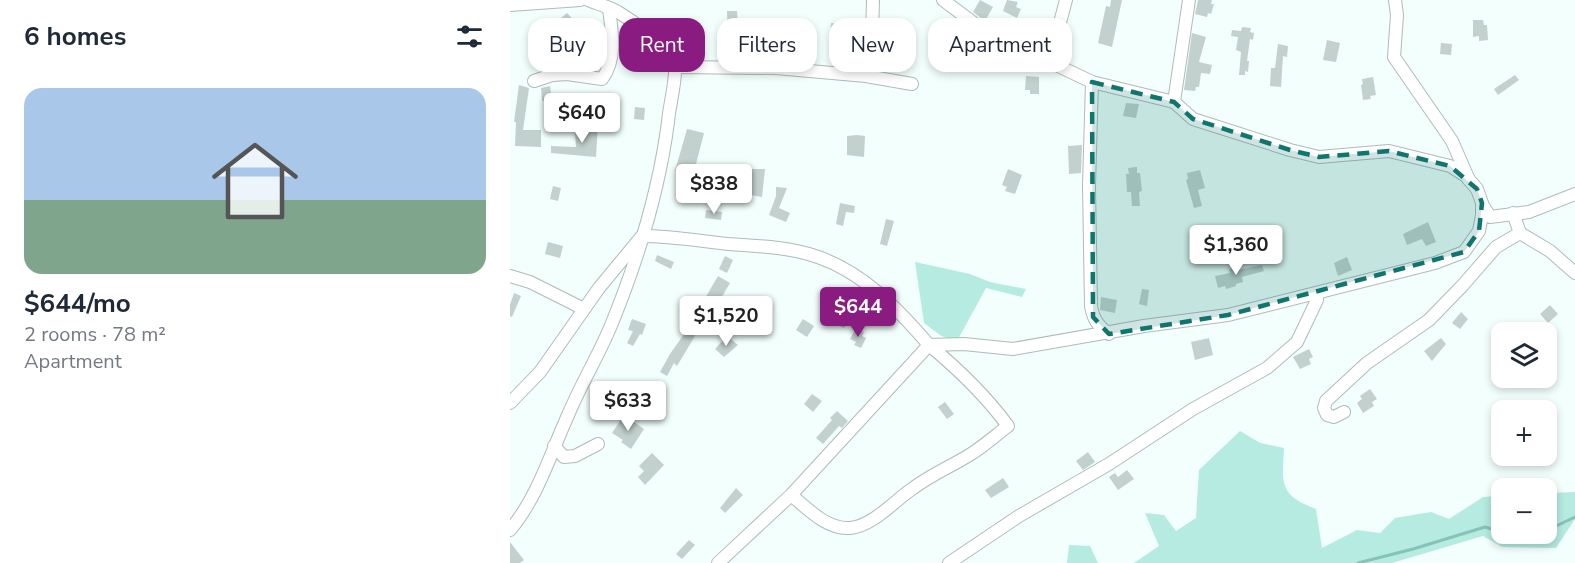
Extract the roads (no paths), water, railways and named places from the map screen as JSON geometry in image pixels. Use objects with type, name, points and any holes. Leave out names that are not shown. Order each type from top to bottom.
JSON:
[{"type":"street","points":[[510,5],[580,0]]},
{"type":"street","points":[[588,0],[615,11],[625,18]]},
{"type":"street","points":[[866,76],[872,36],[873,0]]},
{"type":"street","points":[[943,0],[967,18]]},
{"type":"street","points":[[1061,18],[1066,0]]},
{"type":"street","points":[[1174,102],[1189,0]]},
{"type":"street","points":[[1395,0],[1397,24],[1394,57],[1452,141],[1469,180]]},
{"type":"street","points":[[534,81],[552,75],[567,74],[602,79],[609,68],[612,52],[609,9]]},
{"type":"street","points":[[705,67],[756,67],[866,76],[912,84]]},
{"type":"street","points":[[510,530],[536,490],[554,446],[612,324],[642,236],[660,172],[674,72]]},
{"type":"street","points":[[1072,72],[1092,81],[1174,102],[1193,119],[1290,150],[1319,157],[1389,151],[1450,166],[1477,189],[1490,217],[1529,212],[1575,194]]},
{"type":"street","points":[[1092,81],[1089,186],[1091,306],[1093,317],[1109,334]]},
{"type":"street","points":[[718,563],[790,495],[929,345],[964,344],[1013,350],[1144,326],[1228,315],[1435,263],[1464,252],[1479,231],[1482,203]]},
{"type":"street","points":[[1514,213],[1520,233],[1550,251],[1575,273]]},
{"type":"street","points":[[1344,412],[1334,417],[1327,414],[1324,408],[1326,401],[1367,363],[1429,320],[1496,247],[1520,233]]},
{"type":"street","points":[[510,403],[540,372],[584,309],[642,236]]},
{"type":"street","points":[[642,236],[763,247],[825,259],[873,288],[898,310],[929,345],[953,365],[1008,426],[970,454],[911,489],[870,521],[850,528],[825,521],[790,495]]},
{"type":"street","points":[[510,276],[530,282],[584,309]]},
{"type":"street","points":[[950,563],[1019,516],[1109,464],[1193,409],[1267,368],[1297,342],[1317,300],[1317,293]]},
{"type":"street","points":[[554,446],[564,457],[575,456],[598,444]]},
{"type":"waterway","points":[[1557,526],[1575,517]]},
{"type":"waterway","points":[[1358,563],[1485,527],[1491,529]]}]
